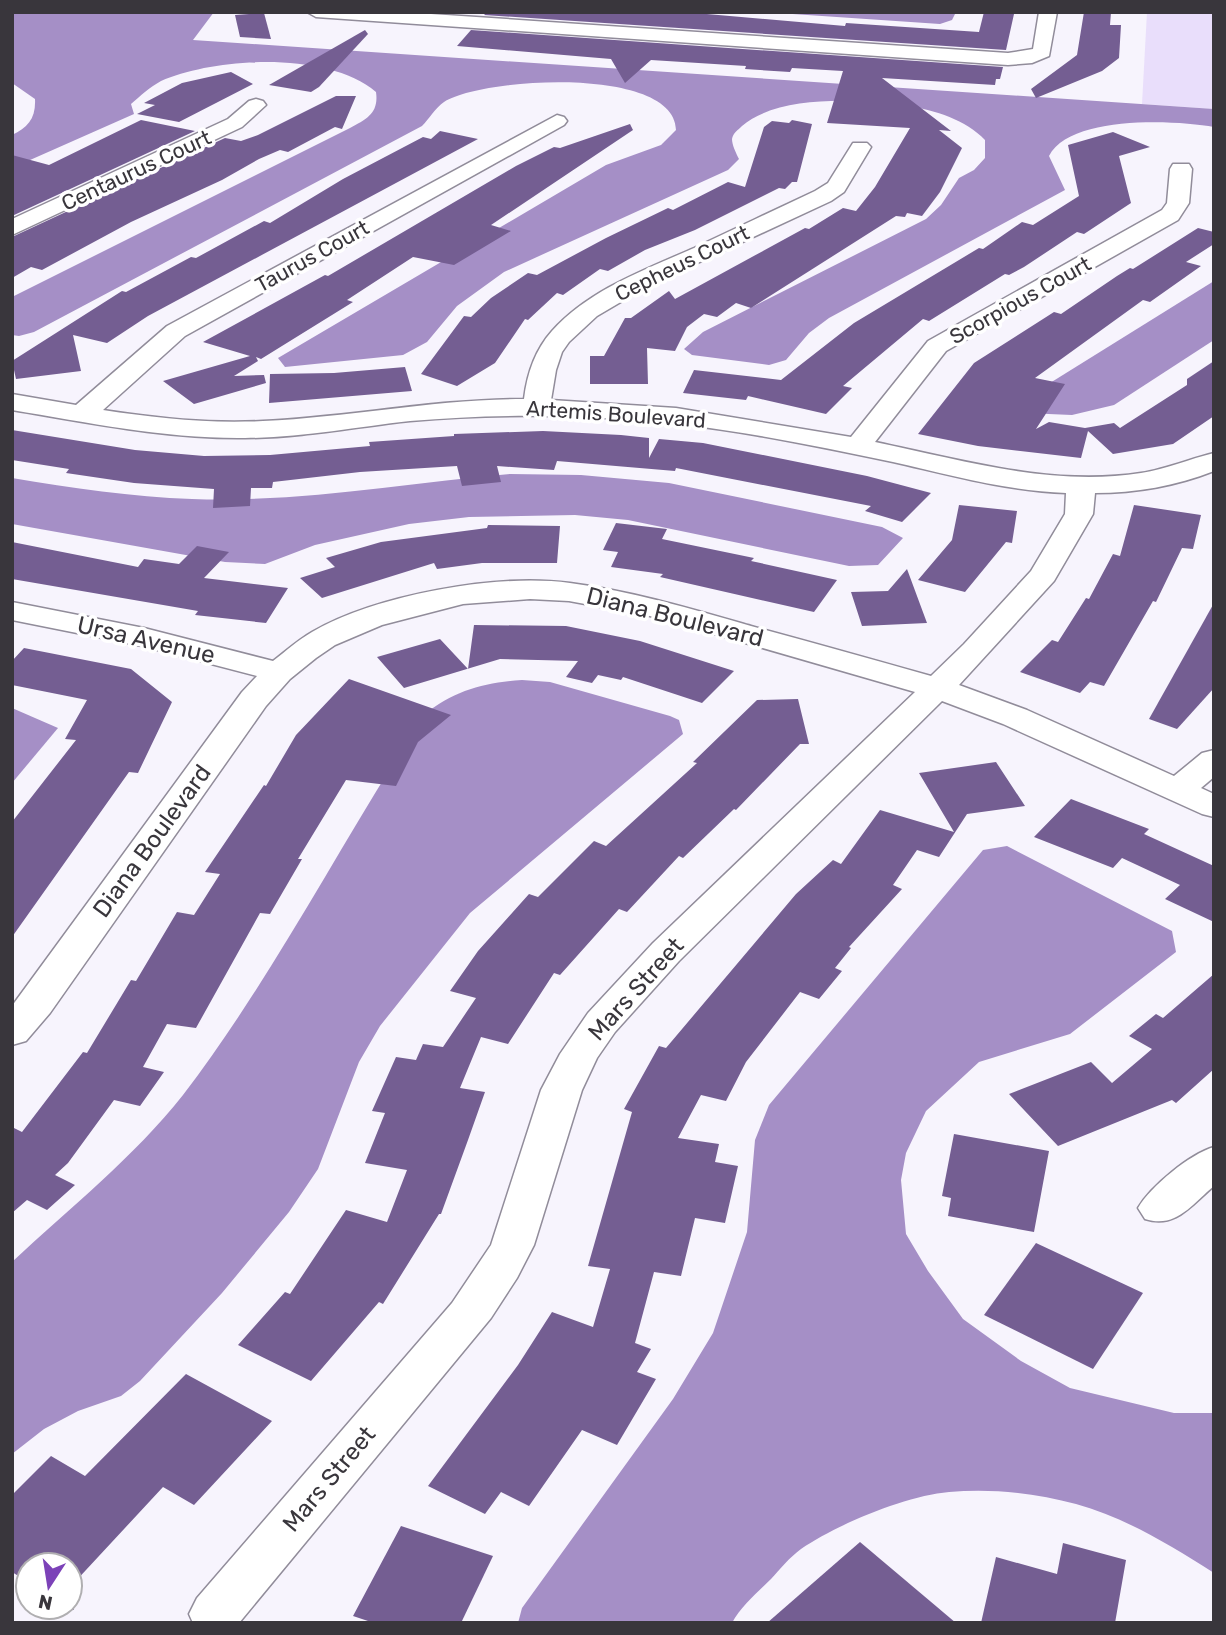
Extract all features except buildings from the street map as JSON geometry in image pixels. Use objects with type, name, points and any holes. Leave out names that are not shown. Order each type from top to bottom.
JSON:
[{"type":"street","points":[[316,12],[995,58],[1032,57],[1042,52],[1048,12]]},
{"type":"street","name":"Centaurus Court","points":[[12,228],[235,123],[256,105]]},
{"type":"street","name":"Taurus Court","points":[[82,414],[176,331],[557,121]]},
{"type":"street","name":"Cepheus Court","points":[[537,407],[538,390],[552,348],[560,336],[582,317],[642,280],[824,196],[836,187],[860,147]]},
{"type":"street","name":"Scorpious Court","points":[[858,446],[937,346],[1170,215],[1178,203],[1181,169]]},
{"type":"street","name":"Artemis Boulevard","points":[[12,402],[173,427],[245,430],[312,426],[438,410],[537,407],[602,409],[743,424],[1006,479],[1081,485],[1167,477],[1214,461]]},
{"type":"street","name":"Mars Street","points":[[215,1614],[468,1315],[505,1262],[525,1210],[569,1072],[592,1033],[618,1000],[975,650],[1043,575],[1079,514],[1081,485]]},
{"type":"street","name":"Diana Boulevard","points":[[12,1032],[36,1004],[254,699],[279,672],[324,638],[371,618],[431,601],[530,590],[610,598],[659,609],[937,688],[1015,717],[1214,807]]},
{"type":"street","name":"Ursa Avenue","points":[[12,611],[144,637],[279,672]]},
{"type":"street","points":[[1179,789],[1214,760]]},
{"type":"street","points":[[1160,1208],[1214,1161]]},
{"type":"shaded area","points":[[12,12],[214,12],[193,40],[1214,109],[1214,127],[1150,122],[1100,127],[1078,133],[1061,143],[1049,156],[1065,190],[829,318],[809,333],[786,360],[769,365],[692,355],[684,349],[703,332],[926,219],[941,205],[959,178],[974,170],[985,158],[985,140],[977,133],[950,117],[929,110],[845,101],[822,101],[777,108],[758,116],[735,133],[732,141],[739,159],[728,170],[504,272],[457,306],[427,342],[403,355],[285,367],[278,358],[606,165],[661,145],[676,130],[667,109],[645,95],[612,86],[534,83],[465,93],[441,104],[422,126],[34,332],[12,335],[12,297],[356,125],[374,110],[376,92],[355,79],[301,64],[241,63],[211,67],[161,81],[131,104],[134,114],[12,168],[12,135],[30,122],[35,99],[12,83]]},
{"type":"shaded area","points":[[763,12],[956,12],[952,20],[940,24]]},
{"type":"shaded area","points":[[1147,12],[1214,12],[1214,109],[1142,104]]},
{"type":"shaded area","points":[[1214,281],[1214,340],[1114,405],[1072,415],[1025,413],[1050,383]]},
{"type":"shaded area","points":[[510,474],[581,475],[669,483],[882,527],[903,538],[878,565],[849,566],[628,520],[575,515],[469,517],[409,524],[315,545],[265,564],[225,562],[12,524],[12,478],[124,494],[232,499],[312,495]]},
{"type":"shaded area","points":[[522,680],[550,682],[670,716],[679,720],[683,734],[470,913],[380,1026],[359,1062],[318,1169],[289,1212],[222,1293],[140,1381],[121,1396],[78,1411],[44,1429],[12,1454],[12,1262],[123,1161],[183,1095],[248,1003],[425,714],[447,699],[470,689]]},
{"type":"shaded area","points":[[12,708],[58,728],[12,783]]},
{"type":"shaded area","points":[[1007,846],[1172,931],[1176,952],[1070,1034],[979,1062],[926,1111],[906,1153],[901,1180],[906,1234],[928,1271],[963,1319],[1021,1361],[1070,1388],[1174,1413],[1214,1413],[1214,1573],[1130,1525],[1076,1504],[1013,1492],[949,1492],[893,1505],[852,1521],[801,1549],[745,1605],[732,1623],[518,1623],[522,1608],[673,1399],[713,1333],[747,1232],[755,1140],[769,1105],[983,850]]}]
